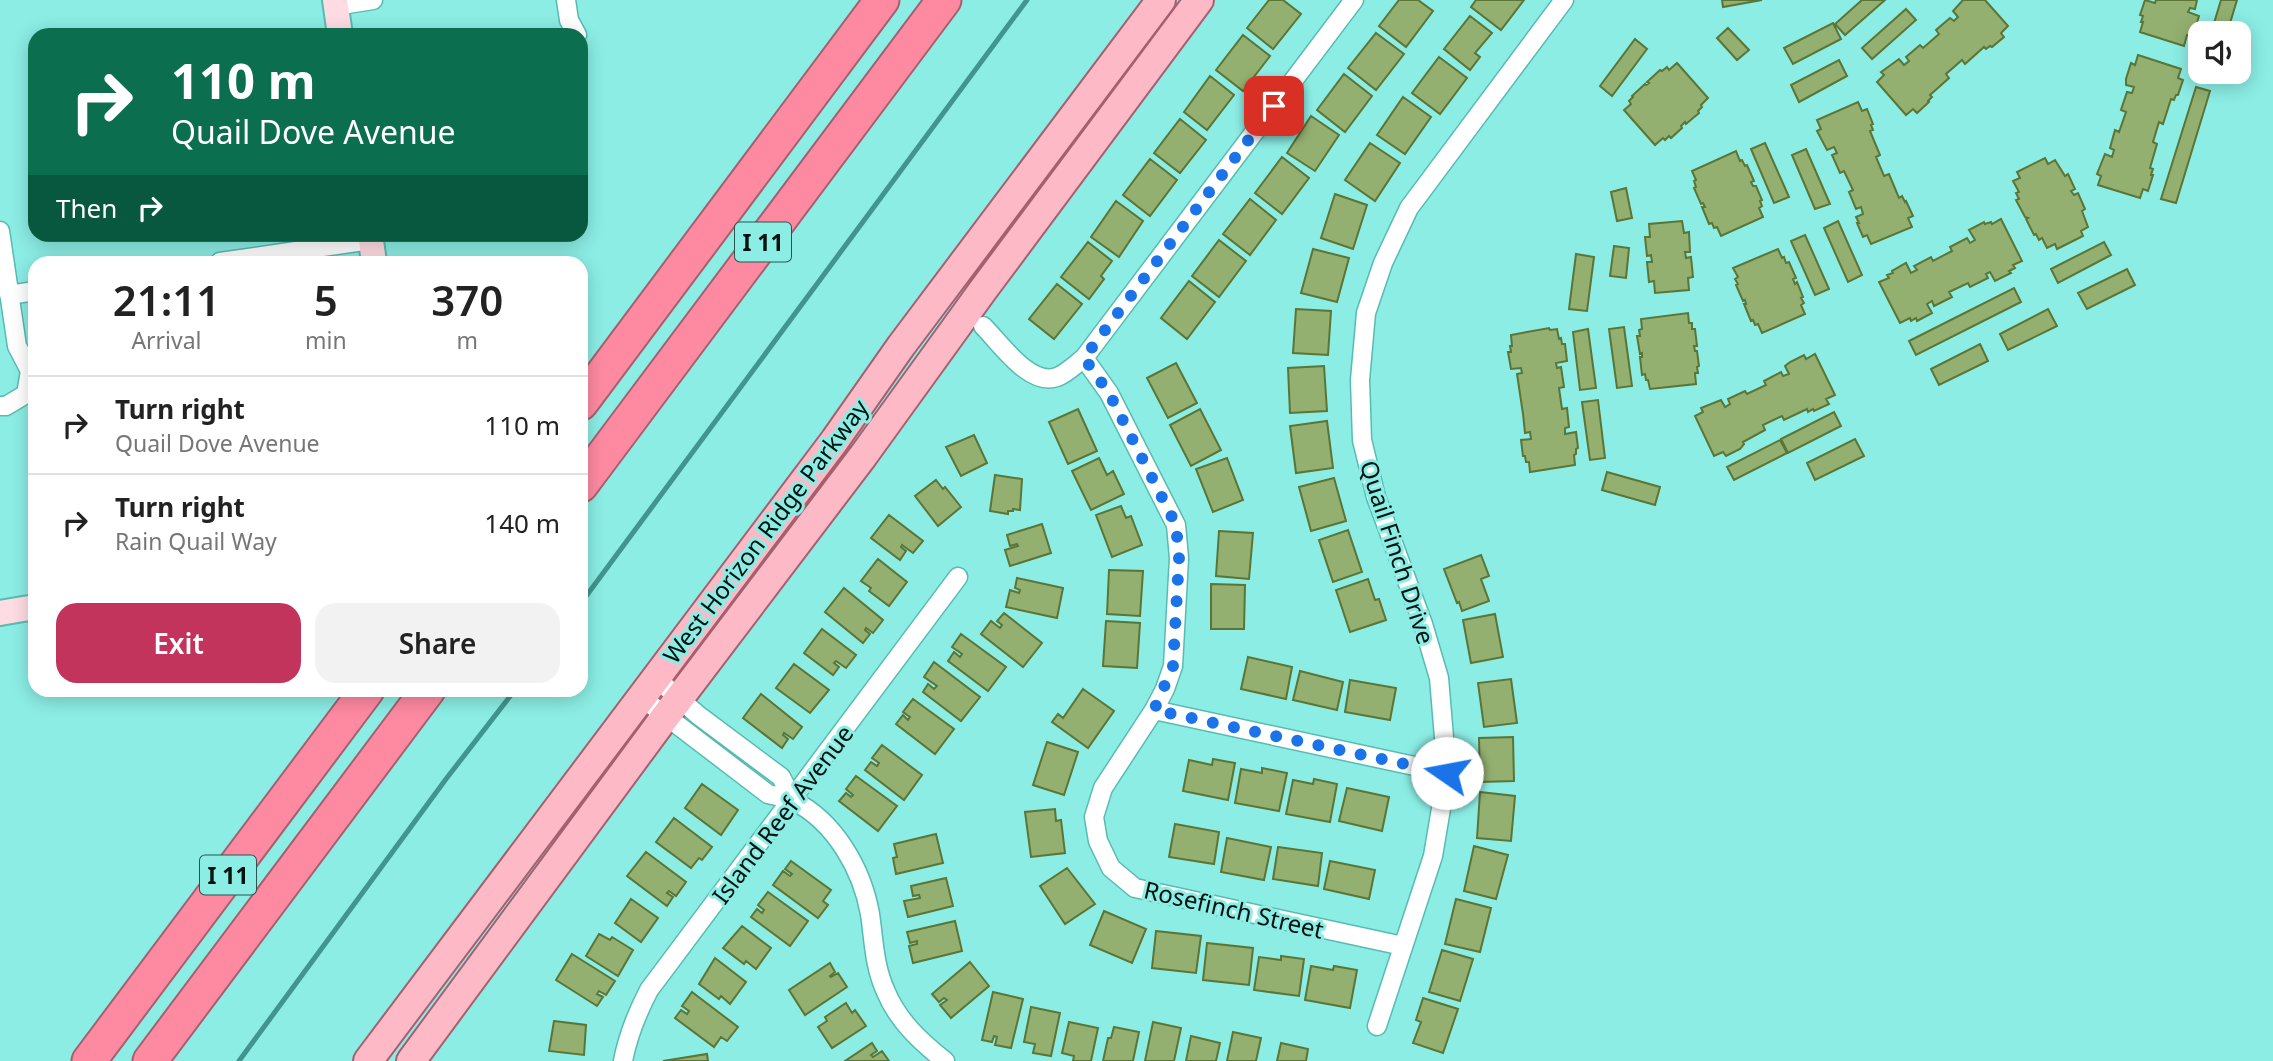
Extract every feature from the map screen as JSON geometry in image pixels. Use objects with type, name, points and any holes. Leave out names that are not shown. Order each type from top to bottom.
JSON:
[{"type":"highway","name":"I 11","points":[[588,394],[882,0]]},
{"type":"highway","name":"I 11","points":[[588,476],[944,0]]},
{"type":"highway","name":"I 11","points":[[89,1061],[362,697]]},
{"type":"highway","name":"I 11","points":[[150,1061],[423,697]]},
{"type":"main road","name":"West Horizon Ridge Parkway","points":[[368,1061],[835,440],[901,346],[1161,0]]},
{"type":"main road","name":"West Horizon Ridge Parkway","points":[[411,1061],[672,708],[863,456],[973,322],[983,290],[1199,0]]},
{"type":"main road","points":[[901,346],[937,320],[946,317],[973,322]]},
{"type":"street","points":[[339,28],[335,3],[373,0]]},
{"type":"street","points":[[566,0],[569,20],[573,28]]},
{"type":"street","points":[[973,322],[1032,376],[1044,380],[1058,377],[1084,358],[1354,0]]},
{"type":"street","name":"Quail Finch Drive","points":[[1377,1026],[1433,856],[1447,773],[1439,678],[1423,624],[1376,497],[1362,440],[1360,380],[1366,313],[1383,263],[1409,208],[1564,0]]},
{"type":"street","points":[[0,231],[17,346],[28,367]]},
{"type":"street","points":[[277,256],[372,246]]},
{"type":"street","points":[[9,295],[28,291]]},
{"type":"street","name":"Rosefinch Street","points":[[1084,358],[1109,393],[1176,525],[1179,558],[1173,666],[1154,710],[1103,788],[1094,817],[1098,841],[1111,868],[1135,888],[1403,946]]},
{"type":"street","points":[[0,406],[6,406],[26,394],[28,382]]},
{"type":"street","name":"Island Reef Avenue","points":[[623,1061],[635,1017],[649,990],[958,577]]},
{"type":"street","points":[[0,613],[28,608]]},
{"type":"street","points":[[649,688],[768,794],[793,800],[828,828],[847,852],[866,893],[876,967],[886,993],[913,1034],[945,1061]]},
{"type":"street","points":[[1154,710],[1447,773]]},
{"type":"building","points":[[1269,0],[1283,0],[1301,14],[1273,49],[1247,28]]},
{"type":"building","points":[[1399,0],[1418,0],[1433,11],[1406,47],[1379,26]]},
{"type":"building","points":[[1476,0],[1524,0],[1501,30],[1471,7]]},
{"type":"building","points":[[1722,0],[1762,0],[1723,7]]},
{"type":"building","points":[[1862,0],[1885,0],[1845,35],[1835,24]]},
{"type":"building","points":[[1963,0],[1985,0],[2008,26],[2001,33],[2004,37],[1992,47],[1984,47],[1965,64],[1962,60],[1946,74],[1949,78],[1930,95],[1932,97],[1929,102],[1917,113],[1913,109],[1906,115],[1877,82],[1884,75],[1881,72],[1899,59],[1904,65],[1909,61],[1906,57],[1920,45],[1923,48],[1939,34],[1936,30],[1950,18],[1954,21],[1958,17],[1953,11]]},
{"type":"building","points":[[2145,0],[2155,3],[2156,0],[2197,0],[2195,9],[2190,8],[2188,12],[2199,16],[2197,21],[2188,21],[2188,35],[2184,46],[2140,32],[2143,16],[2140,15]]},
{"type":"building","points":[[2221,0],[2237,0],[2231,21],[2215,21]]},
{"type":"building","points":[[1906,9],[1916,20],[1872,59],[1862,48]]},
{"type":"building","points":[[1470,16],[1492,33],[1475,53],[1480,57],[1470,70],[1444,49]]},
{"type":"building","points":[[1833,23],[1841,39],[1793,64],[1784,48]]},
{"type":"building","points":[[1728,28],[1749,50],[1737,60],[1717,38]]},
{"type":"building","points":[[1376,33],[1404,54],[1376,90],[1348,68]]},
{"type":"building","points":[[1243,35],[1270,56],[1243,91],[1216,70]]},
{"type":"building","points":[[1635,39],[1647,49],[1612,96],[1600,86]]},
{"type":"building","points":[[2138,55],[2181,69],[2178,78],[2183,80],[2178,95],[2174,100],[2171,99],[2163,124],[2159,122],[2153,142],[2157,144],[2150,168],[2153,169],[2153,175],[2148,191],[2143,189],[2140,198],[2098,185],[2101,176],[2097,174],[2105,154],[2112,157],[2114,150],[2110,148],[2115,130],[2119,132],[2126,112],[2121,110],[2127,92],[2132,93],[2134,87],[2126,85],[2126,79],[2131,63],[2135,65]]},
{"type":"building","points":[[1439,57],[1467,78],[1440,114],[1412,93]]},
{"type":"building","points":[[1839,60],[1847,76],[1799,102],[1791,85]]},
{"type":"building","points":[[1677,63],[1708,98],[1701,105],[1699,113],[1686,124],[1685,122],[1671,138],[1663,138],[1655,145],[1624,110],[1631,104],[1629,101],[1632,96],[1660,70],[1667,67],[1669,70]]},
{"type":"building","points":[[1344,74],[1372,96],[1345,132],[1317,110]]},
{"type":"building","points":[[1210,76],[1234,95],[1207,130],[1184,112]]},
{"type":"building","points":[[2196,87],[2210,91],[2176,203],[2161,199]]},
{"type":"building","points":[[1403,97],[1431,117],[1405,154],[1377,135]]},
{"type":"building","points":[[1858,102],[1862,111],[1867,109],[1873,124],[1873,130],[1870,131],[1880,155],[1876,157],[1884,176],[1889,174],[1899,198],[1902,196],[1906,201],[1913,216],[1908,218],[1912,227],[1871,244],[1867,235],[1863,237],[1857,223],[1856,217],[1863,214],[1861,207],[1856,209],[1849,192],[1853,190],[1844,171],[1840,173],[1832,155],[1837,153],[1834,147],[1827,150],[1817,131],[1821,129],[1817,120]]},
{"type":"building","points":[[1311,116],[1339,135],[1315,171],[1287,153]]},
{"type":"building","points":[[1180,119],[1206,140],[1180,173],[1154,153]]},
{"type":"building","points":[[1370,143],[1400,163],[1375,201],[1345,180]]},
{"type":"building","points":[[1765,143],[1789,197],[1774,203],[1751,149]]},
{"type":"building","points":[[1806,149],[1830,204],[1815,209],[1792,155]]},
{"type":"building","points":[[1736,151],[1740,161],[1747,165],[1754,181],[1751,182],[1756,186],[1762,200],[1762,206],[1759,208],[1763,217],[1721,236],[1717,227],[1709,224],[1702,207],[1705,207],[1694,188],[1696,180],[1692,171]]},
{"type":"building","points":[[1282,157],[1309,178],[1282,214],[1255,193]]},
{"type":"building","points":[[2045,158],[2048,164],[2055,160],[2065,176],[2068,174],[2075,189],[2071,191],[2074,195],[2078,193],[2085,209],[2082,211],[2088,227],[2081,231],[2083,236],[2057,249],[2055,244],[2047,248],[2042,238],[2039,240],[2036,234],[2034,235],[2026,219],[2028,218],[2016,200],[2019,199],[2016,193],[2019,192],[2013,181],[2020,178],[2017,172]]},
{"type":"building","points":[[1150,159],[1177,180],[1150,216],[1123,195]]},
{"type":"building","points":[[1626,188],[1632,218],[1617,221],[1611,192]]},
{"type":"building","points":[[1335,194],[1367,205],[1353,249],[1321,238]]},
{"type":"building","points":[[1250,199],[1276,220],[1250,255],[1223,234]]},
{"type":"building","points":[[1116,201],[1143,221],[1119,257],[1091,237]]},
{"type":"building","points":[[2001,219],[2022,261],[2013,265],[2015,268],[2009,271],[2011,273],[1995,281],[1990,272],[1986,274],[1988,278],[1970,287],[1968,283],[1949,292],[1952,297],[1934,306],[1932,301],[1927,304],[1932,313],[1917,321],[1916,318],[1911,321],[1910,318],[1900,323],[1879,282],[1889,278],[1887,275],[1906,263],[1911,273],[1917,270],[1914,266],[1931,257],[1933,261],[1952,251],[1950,247],[1967,238],[1970,243],[1975,240],[1969,230],[1984,222],[1992,224]]},
{"type":"building","points":[[1682,221],[1684,233],[1689,232],[1690,252],[1685,252],[1686,258],[1691,257],[1693,277],[1688,278],[1689,290],[1655,293],[1654,281],[1649,282],[1647,262],[1652,262],[1651,255],[1647,256],[1645,237],[1650,237],[1649,224]]},
{"type":"building","points":[[1838,221],[1862,275],[1848,282],[1824,228]]},
{"type":"building","points":[[1805,235],[1829,289],[1815,295],[1791,241]]},
{"type":"building","points":[[1219,240],[1246,261],[1219,297],[1192,276]]},
{"type":"building","points":[[1088,242],[1112,261],[1101,276],[1104,279],[1089,299],[1061,277]]},
{"type":"building","points":[[2104,242],[2111,255],[2058,283],[2051,269]]},
{"type":"building","points":[[1614,246],[1629,248],[1626,278],[1610,276]]},
{"type":"building","points":[[1313,249],[1349,258],[1337,302],[1301,293]]},
{"type":"building","points":[[1778,249],[1786,263],[1789,262],[1796,278],[1793,279],[1803,297],[1801,298],[1804,303],[1801,305],[1805,314],[1762,333],[1758,324],[1755,325],[1753,320],[1751,321],[1745,300],[1743,301],[1736,285],[1738,284],[1735,279],[1738,277],[1733,268]]},
{"type":"building","points":[[1576,254],[1594,257],[1587,311],[1569,309]]},
{"type":"building","points":[[2127,269],[2135,285],[2087,309],[2078,293]]},
{"type":"building","points":[[1189,281],[1215,302],[1187,339],[1161,318]]},
{"type":"building","points":[[1057,284],[1082,304],[1054,339],[1029,319]]},
{"type":"building","points":[[2014,288],[2021,302],[1916,355],[1909,341]]},
{"type":"building","points":[[1296,309],[1331,311],[1328,355],[1293,353]]},
{"type":"building","points":[[2048,309],[2057,326],[2008,350],[2000,334]]},
{"type":"building","points":[[1688,313],[1689,323],[1692,323],[1692,329],[1695,329],[1697,346],[1694,346],[1699,366],[1698,373],[1695,373],[1696,384],[1650,389],[1645,374],[1642,375],[1642,353],[1640,354],[1637,336],[1640,336],[1639,330],[1642,329],[1641,319]]},
{"type":"building","points":[[1624,327],[1632,386],[1617,388],[1609,329]]},
{"type":"building","points":[[1557,329],[1559,339],[1565,344],[1567,361],[1556,363],[1557,368],[1561,367],[1564,387],[1559,388],[1562,409],[1567,408],[1569,427],[1565,428],[1565,434],[1576,432],[1578,448],[1574,455],[1575,465],[1530,472],[1529,462],[1526,462],[1523,456],[1521,440],[1531,439],[1530,432],[1525,433],[1517,374],[1522,373],[1521,368],[1511,369],[1508,352],[1511,352],[1511,335]]},
{"type":"building","points":[[1588,329],[1596,388],[1580,390],[1573,332]]},
{"type":"building","points":[[1980,344],[1988,361],[1939,385],[1931,369]]},
{"type":"building","points":[[1815,354],[1835,395],[1826,399],[1829,404],[1814,411],[1813,409],[1808,412],[1807,409],[1784,420],[1782,416],[1763,425],[1765,430],[1743,442],[1740,449],[1726,456],[1723,452],[1714,456],[1695,416],[1703,412],[1701,408],[1721,400],[1725,407],[1730,404],[1728,399],[1766,385],[1764,381],[1781,372],[1783,376],[1789,374],[1785,366],[1790,362],[1804,355],[1806,359]]},
{"type":"building","points":[[1176,363],[1197,403],[1168,418],[1147,378]]},
{"type":"building","points":[[1324,366],[1327,411],[1290,413],[1288,368]]},
{"type":"building","points":[[1598,400],[1605,458],[1590,460],[1582,402]]},
{"type":"building","points":[[1078,409],[1097,451],[1068,464],[1049,422]]},
{"type":"building","points":[[1200,409],[1221,450],[1191,466],[1170,425]]},
{"type":"building","points":[[1834,412],[1841,426],[1788,453],[1781,439]]},
{"type":"building","points":[[1327,421],[1333,468],[1296,473],[1290,426]]},
{"type":"building","points":[[974,435],[987,463],[961,476],[946,447]]},
{"type":"building","points":[[1855,439],[1864,456],[1815,480],[1807,463]]},
{"type":"building","points":[[1780,440],[1787,453],[1734,480],[1727,467]]},
{"type":"building","points":[[1099,458],[1107,475],[1113,471],[1124,494],[1091,510],[1072,471]]},
{"type":"building","points":[[1227,458],[1243,500],[1213,512],[1196,469]]},
{"type":"building","points":[[1607,472],[1660,487],[1655,505],[1602,490]]},
{"type":"building","points":[[995,475],[1022,479],[1020,510],[1013,509],[1008,511],[1008,514],[990,511]]},
{"type":"building","points":[[1334,478],[1346,521],[1311,531],[1299,487]]},
{"type":"building","points":[[936,480],[961,507],[938,526],[915,496]]},
{"type":"building","points":[[1121,506],[1126,518],[1131,516],[1142,545],[1112,557],[1096,515]]},
{"type":"building","points":[[889,515],[923,541],[913,553],[902,545],[906,551],[900,560],[871,538]]},
{"type":"building","points":[[1042,524],[1051,553],[1010,566],[1005,550],[1018,546],[1010,546],[1007,535]]},
{"type":"building","points":[[1348,530],[1362,572],[1333,582],[1319,540]]},
{"type":"building","points":[[1219,531],[1253,533],[1249,579],[1216,576]]},
{"type":"building","points":[[1481,555],[1489,576],[1481,579],[1489,601],[1462,611],[1444,569]]},
{"type":"building","points":[[878,559],[907,582],[889,606],[869,591],[871,588],[861,581]]},
{"type":"building","points":[[1109,570],[1143,571],[1140,616],[1107,614]]},
{"type":"building","points":[[1017,578],[1063,588],[1057,618],[1006,607],[1010,590],[1019,593],[1020,590],[1015,588]]},
{"type":"building","points":[[1368,579],[1386,620],[1350,632],[1336,590]]},
{"type":"building","points":[[1211,584],[1245,585],[1244,629],[1211,629]]},
{"type":"building","points":[[844,588],[883,620],[873,633],[866,628],[870,634],[863,643],[825,612]]},
{"type":"building","points":[[1004,613],[1042,643],[1023,667],[981,634],[991,621],[1000,628],[1002,625],[997,621]]},
{"type":"building","points":[[1495,614],[1503,657],[1471,663],[1463,620]]},
{"type":"building","points":[[1106,621],[1140,623],[1137,668],[1103,666]]},
{"type":"building","points":[[822,629],[856,655],[846,668],[836,661],[834,663],[839,667],[833,675],[804,653]]},
{"type":"building","points":[[961,634],[1006,667],[988,691],[948,661],[954,652],[960,657],[962,654],[952,647]]},
{"type":"building","points":[[1248,657],[1292,667],[1286,699],[1241,689]]},
{"type":"building","points":[[934,662],[980,697],[961,721],[923,692],[928,684],[934,689],[937,686],[924,677]]},
{"type":"building","points":[[794,664],[829,690],[810,713],[776,688]]},
{"type":"building","points":[[1300,671],[1343,682],[1337,710],[1293,700]]},
{"type":"building","points":[[1511,679],[1517,723],[1484,727],[1478,683]]},
{"type":"building","points":[[1350,680],[1396,688],[1390,720],[1345,712]]},
{"type":"building","points":[[1083,689],[1114,711],[1088,748],[1052,722],[1058,714],[1063,718]]},
{"type":"building","points":[[761,694],[802,727],[793,739],[784,733],[788,739],[782,748],[743,718]]},
{"type":"building","points":[[913,699],[954,729],[935,754],[896,724],[903,715],[908,720],[910,717],[903,712]]},
{"type":"building","points":[[1513,737],[1514,781],[1480,782],[1479,738]]},
{"type":"building","points":[[1047,742],[1078,752],[1064,795],[1033,785]]},
{"type":"building","points":[[882,745],[922,775],[904,800],[865,770],[871,762],[877,766],[879,763],[872,758]]},
{"type":"building","points":[[1213,759],[1235,763],[1228,800],[1183,791],[1189,760],[1212,765]]},
{"type":"building","points":[[1262,768],[1287,773],[1279,811],[1235,803],[1241,769],[1262,773]]},
{"type":"building","points":[[856,776],[897,806],[878,831],[839,801],[846,793],[851,797],[853,795],[846,789]]},
{"type":"building","points":[[1314,779],[1337,784],[1330,822],[1286,814],[1293,780],[1313,784]]},
{"type":"building","points":[[702,784],[738,810],[721,835],[685,808]]},
{"type":"building","points":[[1347,788],[1389,797],[1382,831],[1339,821]]},
{"type":"building","points":[[1480,792],[1515,796],[1511,841],[1477,838]]},
{"type":"building","points":[[1055,809],[1056,821],[1061,820],[1065,853],[1031,857],[1025,812]]},
{"type":"building","points":[[674,818],[712,847],[702,860],[699,858],[691,868],[656,842]]},
{"type":"building","points":[[1175,824],[1219,832],[1214,864],[1169,857]]},
{"type":"building","points":[[936,834],[943,863],[896,874],[893,858],[897,857],[894,844]]},
{"type":"building","points":[[1227,838],[1271,847],[1264,880],[1221,872]]},
{"type":"building","points":[[1474,846],[1508,855],[1496,899],[1464,891]]},
{"type":"building","points":[[1278,847],[1322,853],[1318,886],[1273,879]]},
{"type":"building","points":[[646,852],[686,882],[676,896],[669,891],[667,893],[673,897],[667,906],[627,876]]},
{"type":"building","points":[[791,861],[831,890],[823,901],[828,905],[818,918],[773,885],[783,871],[790,876],[792,874],[785,869]]},
{"type":"building","points":[[1330,861],[1375,870],[1369,899],[1324,889]]},
{"type":"building","points":[[1067,868],[1095,904],[1065,924],[1040,886]]},
{"type":"building","points":[[946,878],[953,906],[908,917],[904,901],[920,898],[919,895],[913,896],[911,886]]},
{"type":"building","points":[[768,892],[808,921],[790,946],[751,917],[757,909],[762,913],[764,910],[758,905]]},
{"type":"building","points":[[631,899],[658,918],[641,942],[615,923]]},
{"type":"building","points":[[1456,899],[1491,908],[1480,952],[1445,944]]},
{"type":"building","points":[[1104,911],[1146,929],[1132,963],[1090,945]]},
{"type":"building","points":[[955,921],[962,951],[913,963],[909,946],[917,944],[917,941],[910,943],[907,932]]},
{"type":"building","points":[[742,926],[771,948],[756,969],[746,961],[744,964],[723,948]]},
{"type":"building","points":[[1156,931],[1201,936],[1196,973],[1152,968]]},
{"type":"building","points":[[599,934],[610,940],[612,937],[633,950],[618,976],[586,956]]},
{"type":"building","points":[[1207,943],[1253,948],[1249,985],[1203,980]]},
{"type":"building","points":[[1442,950],[1473,959],[1460,1001],[1429,992]]},
{"type":"building","points":[[572,954],[615,981],[606,995],[599,991],[597,994],[603,997],[597,1006],[556,980]]},
{"type":"building","points":[[1281,956],[1304,959],[1299,996],[1254,990],[1259,957],[1281,960]]},
{"type":"building","points":[[715,958],[746,982],[730,1004],[699,984]]},
{"type":"building","points":[[970,962],[989,986],[951,1018],[940,1005],[947,1000],[944,998],[939,1002],[932,994]]},
{"type":"building","points":[[830,963],[835,972],[830,976],[838,973],[847,987],[805,1015],[789,990]]},
{"type":"building","points":[[1311,966],[1357,970],[1350,1008],[1305,1000]]},
{"type":"building","points":[[692,992],[738,1027],[727,1041],[721,1037],[714,1047],[675,1018],[681,1010],[687,1014],[689,1011],[682,1006]]},
{"type":"building","points":[[993,992],[1023,999],[1011,1048],[995,1045],[997,1037],[994,1036],[992,1042],[982,1040]]},
{"type":"building","points":[[1423,998],[1458,1009],[1443,1053],[1413,1043],[1421,1022],[1416,1020]]},
{"type":"building","points":[[846,1003],[852,1013],[855,1010],[866,1026],[832,1048],[818,1027],[827,1021],[825,1017]]},
{"type":"building","points":[[1031,1007],[1060,1013],[1051,1056],[1033,1053],[1035,1044],[1024,1042]]},
{"type":"building","points":[[554,1021],[586,1025],[584,1055],[549,1051]]},
{"type":"building","points":[[1069,1022],[1098,1028],[1091,1061],[1073,1061],[1074,1056],[1062,1053]]},
{"type":"building","points":[[1153,1022],[1181,1028],[1174,1061],[1145,1061]]},
{"type":"building","points":[[1114,1027],[1139,1032],[1133,1061],[1103,1061],[1108,1038],[1111,1038]]},
{"type":"building","points":[[1233,1032],[1261,1038],[1256,1061],[1227,1061]]},
{"type":"building","points":[[1191,1036],[1220,1043],[1216,1061],[1186,1061]]},
{"type":"building","points":[[872,1043],[877,1051],[871,1055],[873,1057],[882,1051],[889,1061],[845,1061]]},
{"type":"building","points":[[1281,1043],[1308,1049],[1306,1061],[1277,1061]]},
{"type":"building","points":[[707,1054],[708,1061],[663,1061]]},
{"type":"waterway","points":[[588,594],[1027,0]]},
{"type":"waterway","points":[[239,1061],[446,779],[510,697]]},
{"type":"route","points":[[1274,106],[1084,358],[1109,393],[1176,525],[1179,558],[1173,666],[1154,710],[1447,773]]}]
